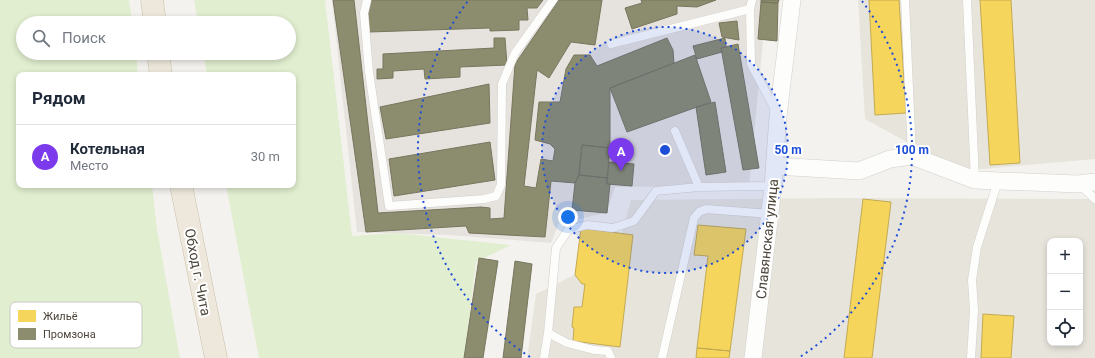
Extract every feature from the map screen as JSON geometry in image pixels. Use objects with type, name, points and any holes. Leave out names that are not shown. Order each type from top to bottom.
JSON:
[{"type":"highway","points":[[152,0],[154,16]]},
{"type":"highway","points":[[159,60],[161,72]]},
{"type":"highway","name":"Обход г. Чита","points":[[182,188],[216,358]]},
{"type":"street","name":"Славянская улица","points":[[753,358],[773,186],[778,116],[792,0]]},
{"type":"street","points":[[775,166],[859,171],[890,159],[912,156],[975,180],[1078,184],[1095,182]]},
{"type":"lane","points":[[367,0],[364,13],[369,72],[389,206],[484,199],[496,196],[501,185],[502,84],[515,53],[553,0]]},
{"type":"lane","points":[[752,0],[750,9],[751,64],[778,116]]},
{"type":"lane","points":[[905,0],[912,156]]},
{"type":"lane","points":[[967,0],[975,180]]},
{"type":"lane","points":[[611,44],[750,9]]},
{"type":"lane","points":[[675,132],[699,187]]},
{"type":"lane","points":[[972,358],[974,310],[972,280],[977,247],[998,180]]},
{"type":"lane","points":[[1078,184],[1095,200]]},
{"type":"lane","points":[[544,358],[548,333],[556,248],[568,230],[587,225],[613,228],[634,221],[656,190],[699,187],[773,186]]},
{"type":"lane","points":[[662,358],[694,218],[699,212],[706,210],[769,214]]},
{"type":"lane","points":[[548,333],[567,344],[594,350],[608,351],[611,358]]},
{"type":"shaded area","points":[[332,0],[767,0],[749,186],[615,187],[607,213],[559,223],[551,243],[450,235],[357,232]]},
{"type":"shaded area","points":[[858,0],[1095,0],[1095,159],[959,171],[865,119]]},
{"type":"shaded area","points":[[834,198],[1095,199],[1095,358],[527,358],[536,294],[616,254],[631,200]]},
{"type":"green space","points":[[0,0],[129,0],[131,16],[16,16],[16,60],[137,60],[138,72],[16,72],[16,188],[152,188],[157,229],[180,358],[0,358]]},
{"type":"green space","points":[[194,0],[325,0],[352,236],[397,233],[511,245],[476,262],[464,358],[259,358],[227,188],[296,188],[296,72],[206,72],[204,60],[296,60],[296,16],[197,16]]},
{"type":"building: Жильё","points":[[869,0],[899,0],[906,113],[875,115]]},
{"type":"building: Жильё","points":[[980,0],[1011,0],[1020,163],[990,165]]},
{"type":"building: Жильё","points":[[863,199],[891,202],[872,358],[844,358]]},
{"type":"building: Жильё","points":[[698,225],[746,229],[730,351],[697,348],[708,256],[694,255]]},
{"type":"building: Жильё","points":[[581,228],[633,235],[620,347],[573,341],[574,328],[572,327],[574,307],[582,307],[585,284],[582,284],[575,275]]},
{"type":"building: Жильё","points":[[983,314],[1014,316],[1011,358],[981,358]]},
{"type":"building: Жильё","points":[[697,348],[730,351],[729,358],[696,358]]},
{"type":"building: Промзона","points":[[333,0],[354,0],[378,213],[481,207],[490,208],[490,219],[504,218],[515,64],[559,0],[602,0],[595,45],[571,42],[549,78],[537,70],[524,186],[536,188],[541,159],[553,161],[555,149],[550,144],[535,140],[539,102],[560,102],[566,69],[574,55],[590,55],[597,66],[667,38],[673,50],[674,63],[610,88],[610,148],[582,145],[579,175],[575,183],[551,181],[545,237],[469,233],[466,226],[366,232]]},
{"type":"building: Промзона","points":[[368,0],[543,0],[537,8],[527,8],[528,20],[519,20],[519,30],[490,31],[490,28],[369,32]]},
{"type":"building: Промзона","points":[[641,0],[716,0],[697,7],[677,6],[677,14],[632,29],[625,8],[642,3]]},
{"type":"building: Промзона","points":[[761,0],[779,0],[778,3],[761,2]]},
{"type":"building: Промзона","points":[[761,2],[778,3],[777,41],[758,39]]},
{"type":"building: Промзона","points":[[737,21],[739,40],[722,37],[719,23]]},
{"type":"building: Промзона","points":[[494,38],[505,38],[507,65],[460,67],[460,77],[425,79],[424,69],[393,71],[393,78],[377,79],[377,69],[383,69],[383,54],[494,48]]},
{"type":"building: Промзона","points":[[725,38],[726,47],[721,48],[722,52],[697,59],[693,46]]},
{"type":"building: Промзона","points":[[738,44],[759,168],[743,170],[721,48]]},
{"type":"building: Промзона","points":[[695,55],[711,102],[627,132],[610,88]]},
{"type":"building: Промзона","points":[[489,84],[490,123],[386,139],[380,107]]},
{"type":"building: Промзона","points":[[715,102],[726,172],[706,175],[696,107]]},
{"type":"building: Промзона","points":[[490,142],[495,180],[394,196],[389,159]]},
{"type":"building: Промзона","points":[[582,145],[610,148],[607,178],[579,175]]},
{"type":"building: Промзона","points":[[609,162],[634,164],[632,186],[607,184]]},
{"type":"building: Промзона","points":[[579,175],[607,178],[607,184],[610,184],[607,213],[572,210],[575,183]]},
{"type":"building: Промзона","points":[[479,258],[498,261],[483,358],[464,358]]},
{"type":"building: Промзона","points":[[515,261],[532,264],[521,358],[503,358]]},
{"type":"place","name":"Котельная","points":[[621,171]]}]
